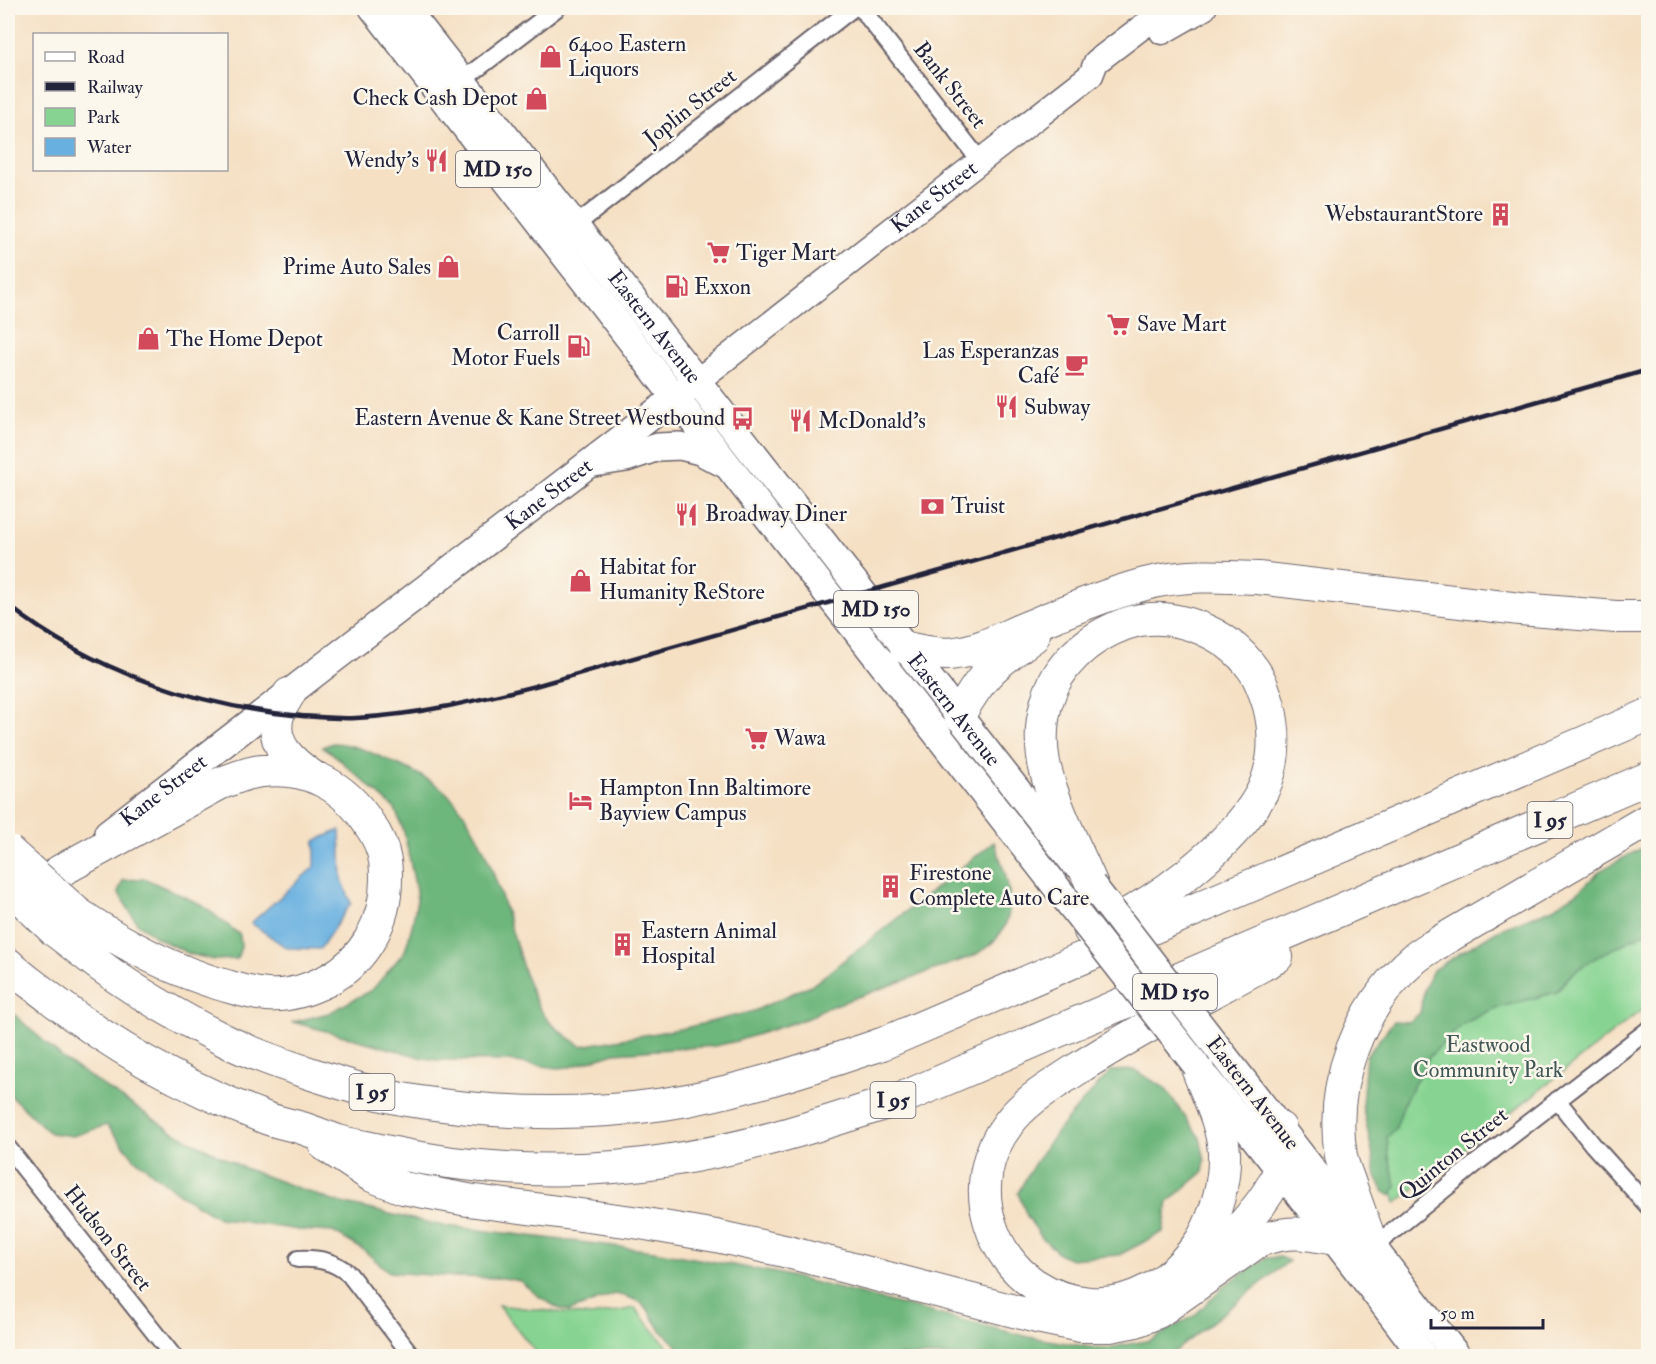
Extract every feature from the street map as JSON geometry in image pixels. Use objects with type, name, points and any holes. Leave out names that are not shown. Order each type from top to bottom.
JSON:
[{"type":"highway","points":[[906,648],[935,653],[956,653],[980,647],[1070,610],[1146,584],[1180,578],[1217,576],[1258,578],[1520,609],[1616,617],[1648,617]]},
{"type":"highway","points":[[947,724],[990,670],[1070,610]]},
{"type":"highway","points":[[728,1091],[796,1065],[876,1030],[1131,912],[1193,869],[1225,841],[1263,790],[1273,757],[1274,723],[1265,691],[1254,670],[1236,649],[1212,633],[1185,623],[1155,619],[1127,623],[1105,633],[1084,647],[1064,666],[1051,689],[1044,712],[1042,737],[1044,762],[1078,891]]},
{"type":"highway","points":[[8,851],[66,922],[117,940],[154,960],[198,978],[267,996],[292,994],[316,986],[339,974],[356,958],[371,938],[382,915],[386,889],[386,862],[377,836],[363,814],[347,796],[332,785],[312,776],[286,756],[276,727],[279,714],[289,693]]},
{"type":"highway","name":"I 95","points":[[8,886],[66,922],[103,968],[167,1009],[224,1040],[288,1066],[356,1088],[419,1102],[548,1113],[600,1112],[654,1105],[728,1091],[798,1073],[882,1044],[1648,715]]},
{"type":"highway","points":[[60,871],[219,784],[242,775],[261,771],[285,771],[312,776]]},
{"type":"highway","name":"I 95","points":[[9,965],[69,1012],[127,1051],[197,1090],[263,1117],[339,1141],[409,1156],[475,1166],[537,1169],[603,1168],[648,1163],[743,1146],[813,1128],[902,1098],[1648,778]]},
{"type":"highway","points":[[1373,1247],[1341,1159],[1337,1126],[1340,1093],[1347,1060],[1361,1028],[1377,1001],[1394,979],[1415,958],[1441,940],[1648,820]]},
{"type":"highway","points":[[1209,1059],[1224,1151],[1222,1181],[1215,1210],[1202,1239],[1185,1261],[1147,1291],[1128,1299],[1105,1303],[1075,1302],[1048,1293],[1028,1279],[1008,1260],[993,1235],[986,1211],[984,1190],[987,1165],[996,1144],[1008,1124],[1023,1107],[1096,1057],[1134,1035],[1452,863]]},
{"type":"highway","points":[[300,1127],[370,1175],[404,1188],[468,1200],[640,1223],[717,1236],[1037,1317],[1081,1326],[1110,1326],[1136,1321],[1158,1312],[1260,1240],[1280,1234],[1302,1233],[1335,1239]]},
{"type":"highway","points":[[1179,1297],[1271,1188],[1280,1168],[1283,1151],[1280,1128]]},
{"type":"main road","name":"Eastern Avenue","points":[[373,8],[441,96],[697,381],[906,648],[947,724]]},
{"type":"main road","name":"Eastern Avenue","points":[[405,8],[462,80],[675,398],[728,466],[947,724],[1078,891],[1209,1059],[1280,1168],[1423,1356]]},
{"type":"main road","name":"Kane Street","points":[[8,911],[981,162],[1091,75],[1096,62],[1142,27],[1174,8]]},
{"type":"main road","name":"Kane Street","points":[[1091,75],[1106,74],[1152,39],[1204,8]]},
{"type":"main road","points":[[590,464],[626,458],[658,447],[680,446],[700,451],[728,466]]},
{"type":"main road","name":"Eastern Avenue","points":[[1209,1059],[1280,1128],[1457,1356]]},
{"type":"street","points":[[441,96],[558,8]]},
{"type":"street","name":"Joplin Street","points":[[565,233],[853,8]]},
{"type":"street","name":"Bank Street","points":[[861,8],[981,162]]},
{"type":"street","name":"Quinton Street","points":[[1373,1247],[1479,1161],[1648,1030]]},
{"type":"street","points":[[1557,1100],[1593,1145],[1648,1206]]},
{"type":"street","name":"Hudson Street","points":[[8,1148],[173,1356]]},
{"type":"street","points":[[298,1259],[321,1260],[341,1267],[349,1274],[412,1356]]},
{"type":"green space","points":[[333,743],[358,748],[409,769],[441,788],[456,803],[469,821],[490,864],[531,992],[550,1023],[581,1046],[685,1028],[754,1011],[815,983],[994,842],[1009,890],[1010,905],[1007,919],[1001,933],[990,945],[973,956],[821,1010],[811,1017],[737,1041],[715,1046],[615,1053],[570,1067],[557,1068],[509,1061],[424,1058],[293,1022],[329,1013],[373,989],[405,951],[417,900],[404,832],[395,809],[332,753],[322,747]]},
{"type":"green space","points":[[1640,849],[1648,855],[1648,931],[1586,963],[1565,981],[1557,992],[1493,1009],[1463,1024],[1429,1057],[1405,1101],[1395,1130],[1387,1137],[1396,1186],[1391,1196],[1384,1192],[1376,1177],[1362,1105],[1366,1056],[1394,1021],[1409,1022],[1420,1013],[1424,990],[1433,970],[1496,931],[1553,908],[1577,893],[1601,870]]},
{"type":"green space","points":[[146,879],[202,905],[240,935],[241,947],[237,959],[214,960],[190,954],[157,938],[137,923],[118,892],[123,880]]},
{"type":"green space","name":"Eastwood Community Park","points":[[1648,896],[1648,1005],[1396,1203],[1382,1148],[1418,1045]]},
{"type":"green space","points":[[8,1009],[67,1062],[172,1131],[244,1168],[333,1201],[438,1225],[654,1251],[777,1273],[1029,1337],[1102,1349],[1151,1340],[1194,1316],[1226,1284],[1267,1258],[1279,1257],[1289,1261],[1169,1356],[680,1356],[677,1346],[660,1329],[648,1310],[640,1302],[628,1297],[615,1294],[570,1311],[558,1308],[538,1296],[520,1281],[504,1278],[389,1272],[362,1249],[333,1232],[299,1230],[219,1218],[179,1194],[134,1158],[107,1125],[73,1136],[50,1133],[8,1091]]},
{"type":"green space","points":[[1134,1070],[1165,1088],[1200,1138],[1205,1161],[1203,1172],[1168,1202],[1163,1232],[1119,1255],[1071,1259],[1060,1254],[1042,1238],[1027,1216],[1018,1193],[1048,1144],[1111,1071]]},
{"type":"green space","points":[[498,1305],[591,1316],[635,1308],[675,1356],[539,1356]]},
{"type":"water","points":[[340,830],[342,879],[351,903],[320,949],[287,948],[251,923],[315,866],[315,841]]},
{"type":"railway","points":[[8,605],[40,628],[110,666],[147,682],[224,704],[329,718],[424,711],[535,686],[1648,370]]},
{"type":"place","name":"6400 Eastern Liquors","points":[[550,57]]},
{"type":"place","name":"Check Cash Depot","points":[[536,98]]},
{"type":"place","name":"Wendy's","points":[[437,160]]},
{"type":"place","name":"WebstaurantStore","points":[[1501,214]]},
{"type":"place","name":"Tiger Mart","points":[[718,253]]},
{"type":"place","name":"Prime Auto Sales","points":[[449,267]]},
{"type":"place","name":"Exxon","points":[[676,287]]},
{"type":"place","name":"Save Mart","points":[[1119,324]]},
{"type":"place","name":"The Home Depot","points":[[148,339]]},
{"type":"place","name":"Carroll Motor Fuels","points":[[578,346]]},
{"type":"place","name":"Las Esperanzas Café","points":[[1077,364]]},
{"type":"place","name":"Subway","points":[[1006,407]]},
{"type":"place","name":"Eastern Avenue & Kane Street Westbound","points":[[743,418]]},
{"type":"place","name":"McDonald's","points":[[800,421]]},
{"type":"place","name":"Truist","points":[[933,506]]},
{"type":"place","name":"Broadway Diner","points":[[687,514]]},
{"type":"place","name":"Habitat for Humanity ReStore","points":[[581,580]]},
{"type":"place","name":"Wawa","points":[[756,738]]},
{"type":"place","name":"Hampton Inn Baltimore Bayview Campus","points":[[581,801]]},
{"type":"place","name":"Firestone Complete Auto Care","points":[[891,886]]},
{"type":"place","name":"Eastern Animal Hospital","points":[[623,944]]}]
